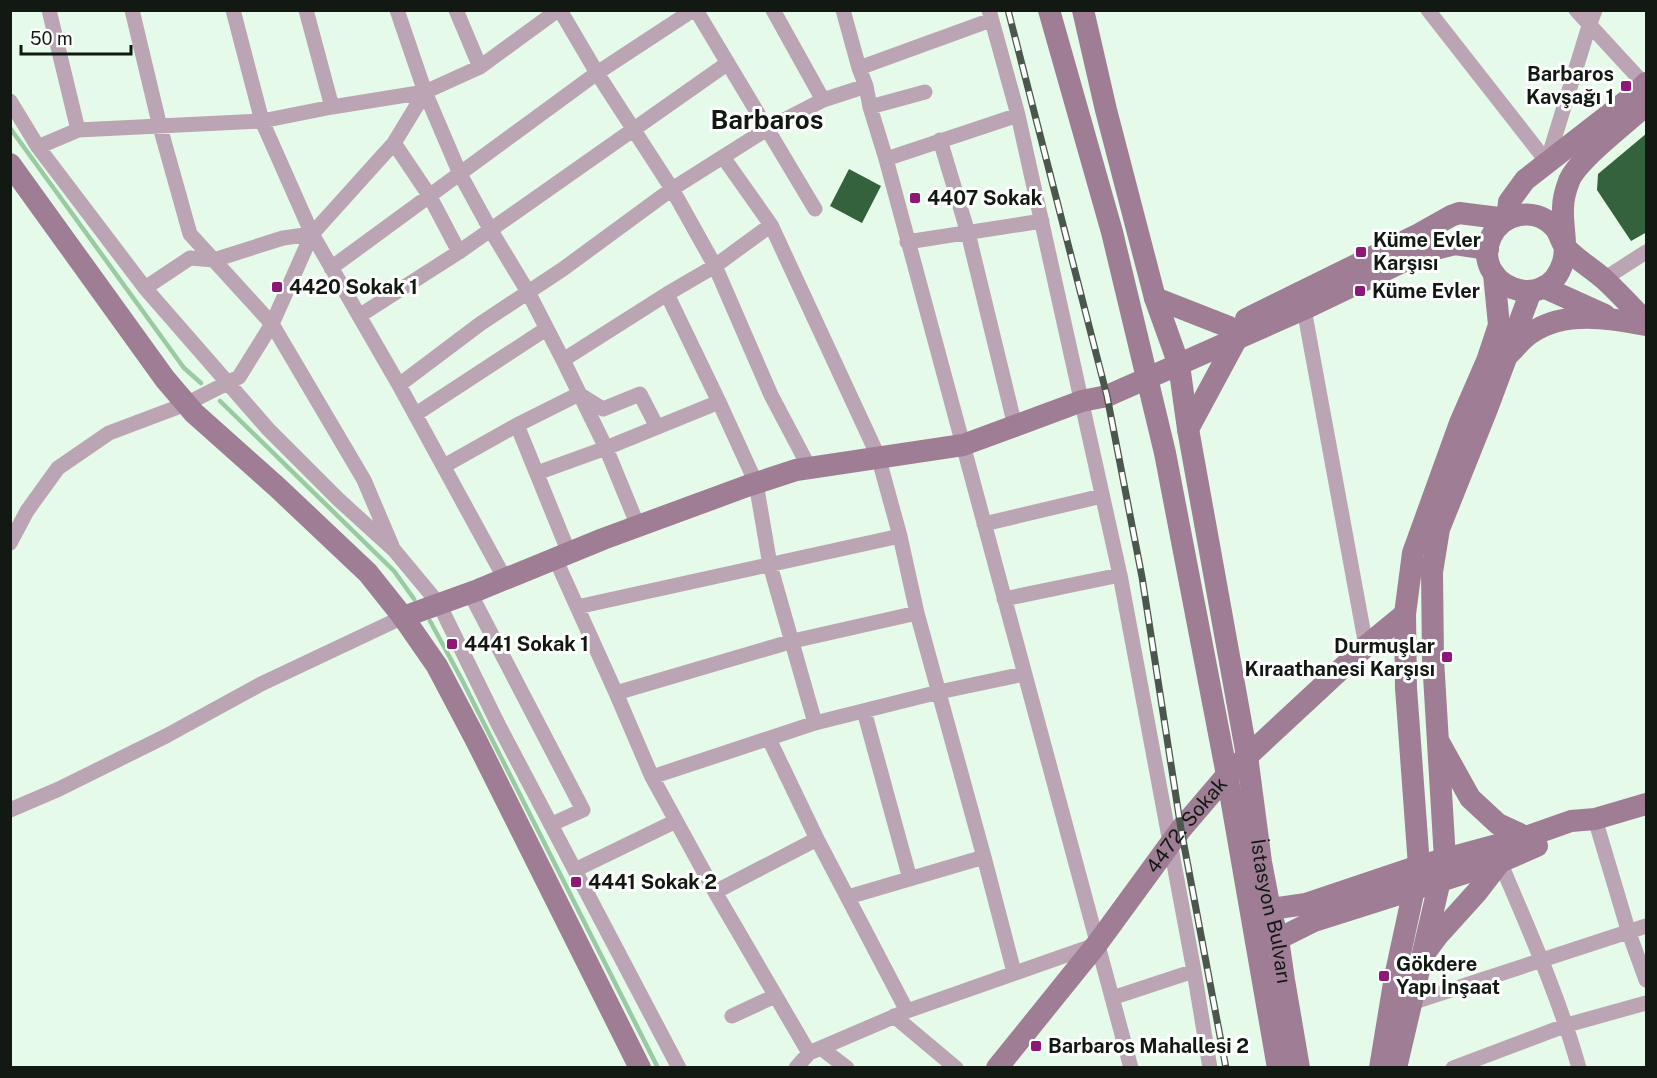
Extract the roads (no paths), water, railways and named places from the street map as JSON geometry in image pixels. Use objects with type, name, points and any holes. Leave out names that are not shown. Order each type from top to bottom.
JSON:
[{"type":"street","points":[[49,10],[78,130]]},
{"type":"street","points":[[132,10],[160,127],[190,234],[272,324],[364,480],[394,550]]},
{"type":"street","points":[[233,10],[262,121],[312,234],[416,414],[505,579]]},
{"type":"street","points":[[306,10],[332,107]]},
{"type":"street","points":[[397,10],[425,92],[460,174],[528,292],[563,360],[606,448],[638,526]]},
{"type":"street","points":[[456,10],[480,67]]},
{"type":"street","points":[[38,147],[78,130],[262,121],[425,92],[480,67],[559,10],[672,189],[715,266],[771,395],[809,467]]},
{"type":"street","points":[[331,268],[597,73],[694,10],[815,209]]},
{"type":"street","points":[[773,10],[823,100]]},
{"type":"street","points":[[843,10],[886,159],[1131,1068]]},
{"type":"street","name":"İstasyon Bulvarı","points":[[1049,10],[1112,232],[1165,453],[1227,775],[1278,1068]]},
{"type":"street","name":"İstasyon Bulvarı","points":[[1083,10],[1106,110],[1155,298],[1178,359],[1188,429],[1247,756],[1261,862],[1278,939],[1299,1068]]},
{"type":"street","points":[[1428,10],[1547,162]]},
{"type":"street","points":[[1576,10],[1646,91]]},
{"type":"street","points":[[1547,162],[1595,10]]},
{"type":"street","points":[[859,68],[990,15],[1018,115],[1120,575],[1171,844],[1210,1068]]},
{"type":"street","points":[[359,316],[459,252],[728,63]]},
{"type":"street","points":[[399,385],[480,324],[563,269],[672,189],[767,129],[823,100],[866,86]]},
{"type":"street","points":[[1507,219],[1509,202],[1525,180],[1633,96],[1646,91]]},
{"type":"street","points":[[1646,91],[1569,180],[1563,206],[1564,247],[1564,259],[1553,280],[1537,289],[1520,291],[1510,288],[1501,282],[1490,267],[1488,249],[1497,227],[1507,219],[1525,214],[1543,218],[1553,225],[1564,247],[1604,279],[1647,323]]},
{"type":"street","points":[[10,543],[27,511],[58,468],[108,432],[186,404],[239,377],[272,324],[312,234],[394,143],[425,92]]},
{"type":"street","points":[[870,107],[925,92]]},
{"type":"street","points":[[10,101],[38,147],[145,288],[268,429],[339,500],[394,550],[439,604],[498,724],[679,1068]]},
{"type":"street","points":[[886,159],[1018,115]]},
{"type":"street","points":[[940,140],[968,233],[1015,426]]},
{"type":"street","points":[[394,143],[429,195],[459,252]]},
{"type":"street","points":[[723,157],[771,225],[878,456],[900,536],[916,613],[1014,972]]},
{"type":"street","points":[[10,164],[165,380],[194,413],[368,573],[403,617],[437,666],[476,740],[640,1068]]},
{"type":"street","points":[[10,810],[59,789],[166,736],[261,684],[403,617],[471,593],[638,526],[796,470],[963,445],[1082,401],[1104,386],[1147,373],[1178,359],[1232,333],[1451,216],[1460,213],[1507,219]]},
{"type":"street","points":[[907,242],[1042,221]]},
{"type":"street","points":[[563,360],[715,266],[771,225]]},
{"type":"street","points":[[145,288],[190,258],[214,260],[283,238],[312,234]]},
{"type":"street","points":[[1155,298],[1232,333],[1304,309],[1423,252],[1455,244],[1488,249]]},
{"type":"street","points":[[1604,279],[1647,252]]},
{"type":"street","points":[[1380,1068],[1395,977],[1419,866],[1406,688],[1405,614],[1413,553],[1460,423],[1487,361],[1499,325],[1494,274]]},
{"type":"street","points":[[1537,289],[1612,319]]},
{"type":"street","points":[[1396,1068],[1445,859],[1432,659],[1432,572],[1438,529],[1507,356],[1537,289]]},
{"type":"street","points":[[667,294],[756,483],[770,565],[815,723]]},
{"type":"street","points":[[1304,309],[1366,646]]},
{"type":"street","points":[[1507,356],[1530,333],[1551,323],[1571,319],[1612,319],[1647,323]]},
{"type":"street","points":[[416,414],[546,329]]},
{"type":"street","points":[[1188,429],[1232,333]]},
{"type":"street","points":[[444,466],[517,425],[579,394]]},
{"type":"street","points":[[579,394],[603,409],[640,394],[657,427]]},
{"type":"street","points":[[537,472],[606,448],[719,402]]},
{"type":"street","points":[[517,425],[537,472],[577,607],[652,777],[715,892],[776,996],[815,1051],[847,1068]]},
{"type":"street","points":[[984,524],[1102,496]]},
{"type":"street","points":[[577,607],[900,536]]},
{"type":"street","points":[[1004,599],[1120,575]]},
{"type":"street","points":[[471,593],[583,810],[552,824]]},
{"type":"street","points":[[616,693],[793,641],[916,613]]},
{"type":"street","name":"4472. Sokak","points":[[998,1068],[1097,944],[1181,830],[1227,775],[1366,646],[1405,614]]},
{"type":"street","points":[[652,777],[815,723],[939,692],[1024,674]]},
{"type":"street","points":[[864,711],[910,879]]},
{"type":"street","points":[[1436,738],[1470,798],[1498,824],[1526,837]]},
{"type":"street","points":[[769,739],[848,897],[901,1014],[956,1068]]},
{"type":"street","points":[[1595,819],[1575,832],[1500,862],[1359,908],[1310,913],[1270,909],[1258,918],[1254,934],[1260,941],[1269,942],[1278,939],[1310,913],[1419,866],[1526,837],[1570,821],[1595,819],[1647,804]]},
{"type":"street","points":[[1595,819],[1629,933],[1647,980]]},
{"type":"street","points":[[575,870],[676,821]]},
{"type":"street","points":[[715,892],[817,838]]},
{"type":"street","points":[[848,897],[984,858]]},
{"type":"street","points":[[1261,862],[1269,882],[1284,898],[1310,913]]},
{"type":"street","points":[[1422,956],[1500,862]]},
{"type":"street","points":[[1500,862],[1567,1025],[1579,1068]]},
{"type":"street","points":[[1284,980],[1297,934],[1310,913]]},
{"type":"street","points":[[1411,1003],[1647,927]]},
{"type":"street","points":[[796,1068],[815,1051],[901,1014],[1097,944]]},
{"type":"street","points":[[1112,998],[1194,971]]},
{"type":"street","points":[[732,1016],[776,996]]},
{"type":"street","points":[[1453,1068],[1567,1025],[1647,1002]]},
{"type":"waterway","points":[[10,128],[184,368],[201,383]]},
{"type":"waterway","points":[[220,401],[394,571],[414,599]]},
{"type":"waterway","points":[[430,621],[658,1068]]},
{"type":"railway","points":[[1008,10],[1107,396],[1142,577],[1181,829],[1226,1068]]},
{"type":"place","name":"Barbaros Kavşağı 1","points":[[1626,86]]},
{"type":"place","name":"4407 Sokak","points":[[915,198]]},
{"type":"place","name":"Küme Evler Karşısı","points":[[1361,252]]},
{"type":"place","name":"4420 Sokak 1","points":[[277,287]]},
{"type":"place","name":"Küme Evler","points":[[1360,291]]},
{"type":"place","name":"4441 Sokak 1","points":[[452,644]]},
{"type":"place","name":"Durmuşlar Kıraathanesi Karşısı","points":[[1447,657]]},
{"type":"place","name":"4441 Sokak 2","points":[[576,882]]},
{"type":"place","name":"Gökdere Yapı İnşaat","points":[[1384,976]]},
{"type":"place","name":"Barbaros Mahallesi 2","points":[[1036,1046]]},
{"type":"district","name":"Barbaros","points":[[767,120]]}]
